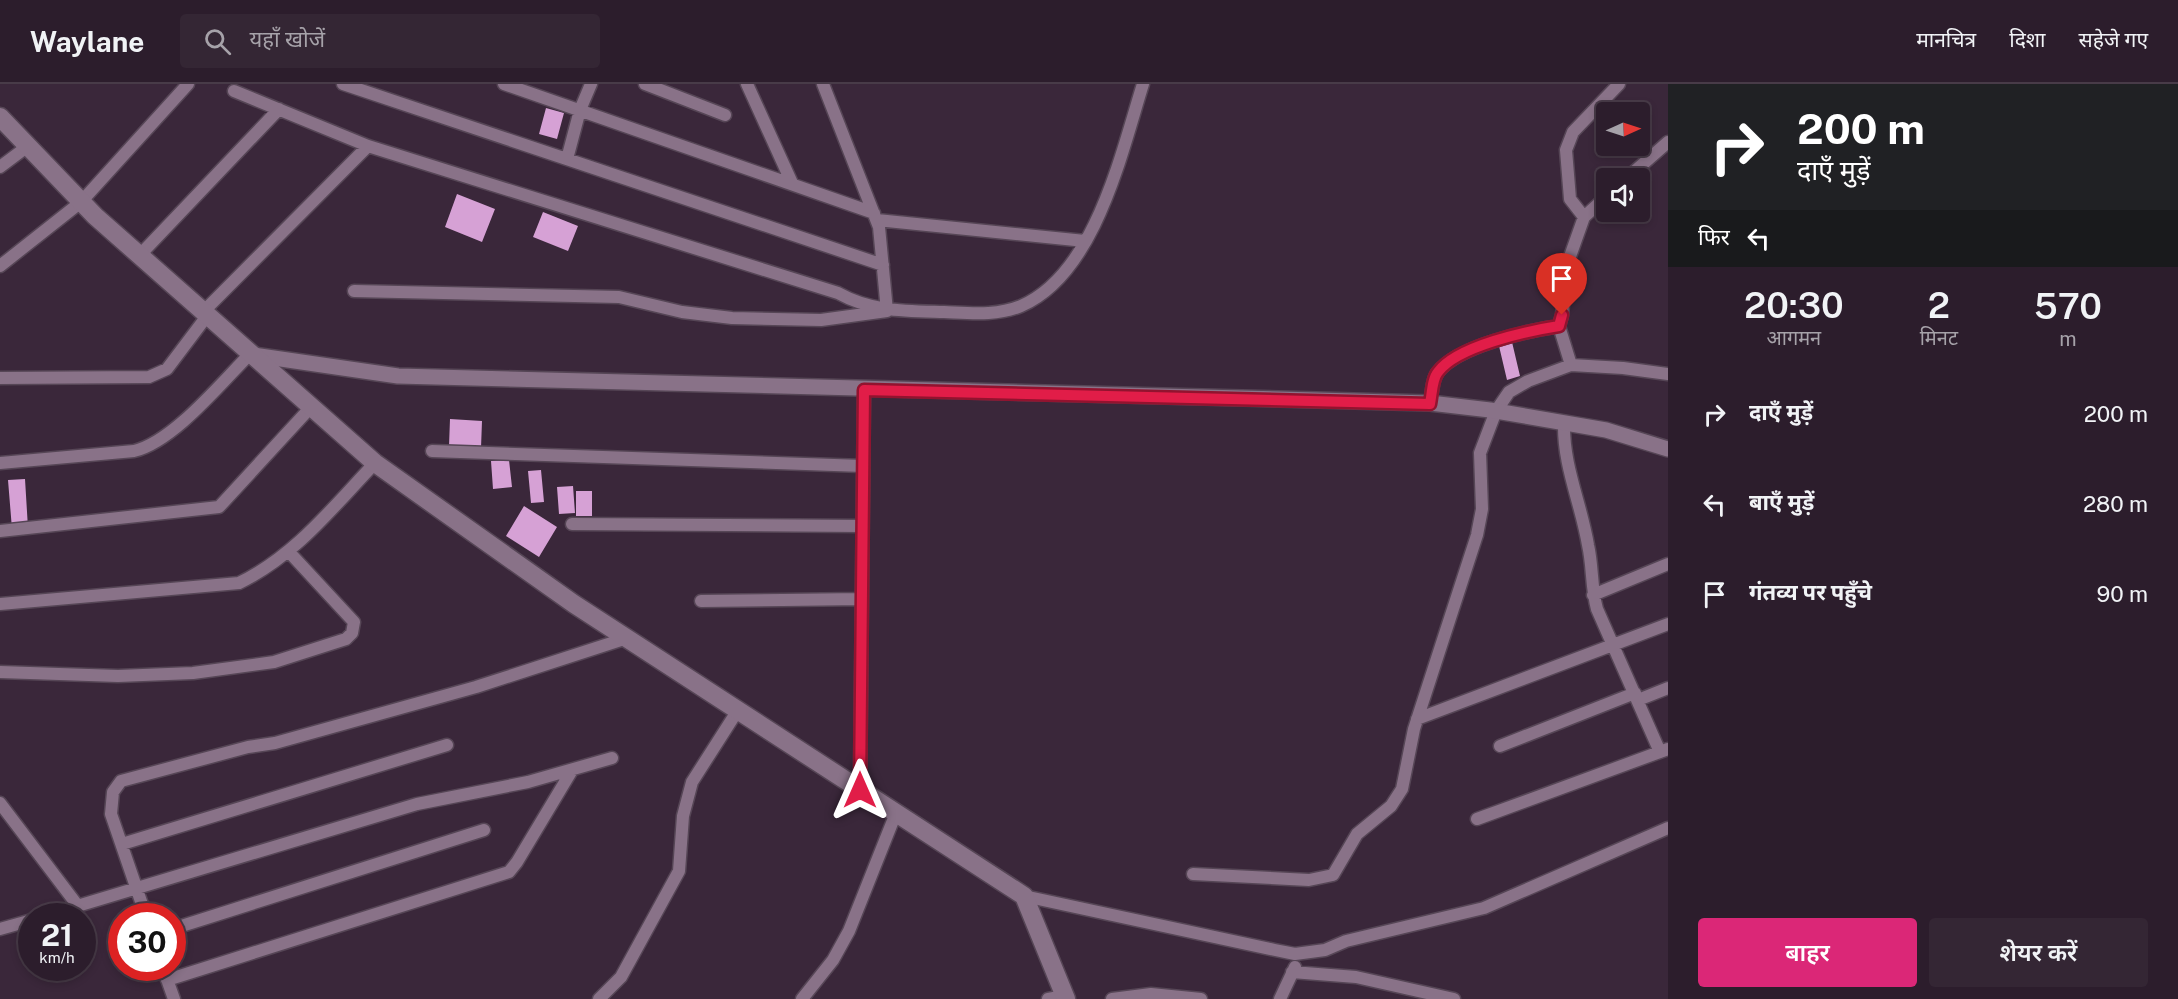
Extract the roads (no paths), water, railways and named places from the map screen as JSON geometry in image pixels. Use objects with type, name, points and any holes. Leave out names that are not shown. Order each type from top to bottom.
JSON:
[{"type":"main road","points":[[0,117],[81,202],[375,463],[627,638],[1024,896],[1060,998]]},
{"type":"street","points":[[0,266],[81,202],[188,84]]},
{"type":"street","points":[[247,84],[234,91],[368,146],[887,311]]},
{"type":"street","points":[[343,84],[883,265]]},
{"type":"street","points":[[504,84],[792,183],[876,217],[1085,241]]},
{"type":"street","points":[[567,159],[580,110],[591,84]]},
{"type":"street","points":[[645,84],[725,115]]},
{"type":"street","points":[[747,84],[792,183]]},
{"type":"street","points":[[823,84],[876,217],[887,311]]},
{"type":"street","points":[[354,291],[619,297],[682,312],[732,318],[821,320],[887,311],[988,313],[1020,306],[1052,286],[1085,241],[1100,215],[1143,84]]},
{"type":"street","points":[[1584,217],[1570,199],[1566,150],[1573,132],[1619,84]]},
{"type":"street","points":[[140,256],[279,109]]},
{"type":"street","points":[[1638,168],[1668,142]]},
{"type":"street","points":[[0,167],[28,146]]},
{"type":"street","points":[[0,378],[149,377],[167,369],[205,314],[368,146]]},
{"type":"street","points":[[1571,365],[1559,326],[1567,265],[1584,217],[1596,206]]},
{"type":"street","points":[[1430,404],[1436,373],[1454,356],[1533,330],[1559,326]]},
{"type":"street","points":[[0,463],[134,451],[154,445],[172,431],[252,355],[398,376],[1430,404],[1496,411],[1606,430],[1668,449]]},
{"type":"street","points":[[1193,874],[1309,880],[1333,875],[1357,834],[1391,806],[1402,789],[1417,719],[1477,535],[1482,509],[1480,453],[1496,411],[1509,392],[1528,381],[1571,365],[1623,368],[1668,374]]},
{"type":"street","points":[[860,790],[864,390]]},
{"type":"street","points":[[0,531],[219,507],[311,407]]},
{"type":"street","points":[[1477,819],[1664,751],[1613,646],[1593,595],[1588,544],[1565,459],[1564,423]]},
{"type":"street","points":[[432,451],[863,466]]},
{"type":"street","points":[[0,604],[239,583],[266,570],[290,553],[375,463]]},
{"type":"street","points":[[572,524],[862,526]]},
{"type":"street","points":[[0,672],[118,676],[193,673],[274,662],[346,639],[352,633],[354,622],[290,553]]},
{"type":"street","points":[[1593,595],[1668,564]]},
{"type":"street","points":[[701,601],[862,599]]},
{"type":"street","points":[[1417,719],[1668,624]]},
{"type":"street","points":[[142,903],[111,814],[111,801],[117,786],[127,778],[248,747],[274,743],[476,687],[627,638]]},
{"type":"street","points":[[1500,746],[1637,696],[1668,688]]},
{"type":"street","points":[[599,999],[621,977],[679,870],[683,816],[692,782],[738,710]]},
{"type":"street","points":[[122,844],[447,745]]},
{"type":"street","points":[[88,903],[417,804],[571,771],[612,758]]},
{"type":"street","points":[[186,968],[509,872],[571,771]]},
{"type":"street","points":[[0,803],[76,903]]},
{"type":"street","points":[[802,999],[833,960],[849,931],[896,813]]},
{"type":"street","points":[[1024,896],[1275,950],[1308,953],[1325,950],[1347,941],[1484,908],[1668,828]]},
{"type":"street","points":[[186,925],[484,830]]},
{"type":"street","points":[[0,929],[18,924]]},
{"type":"street","points":[[1280,999],[1292,972],[1308,953]]},
{"type":"street","points":[[1292,972],[1356,977],[1454,999]]},
{"type":"street","points":[[168,981],[174,999]]},
{"type":"street","points":[[1112,999],[1151,994],[1201,999]]}]
